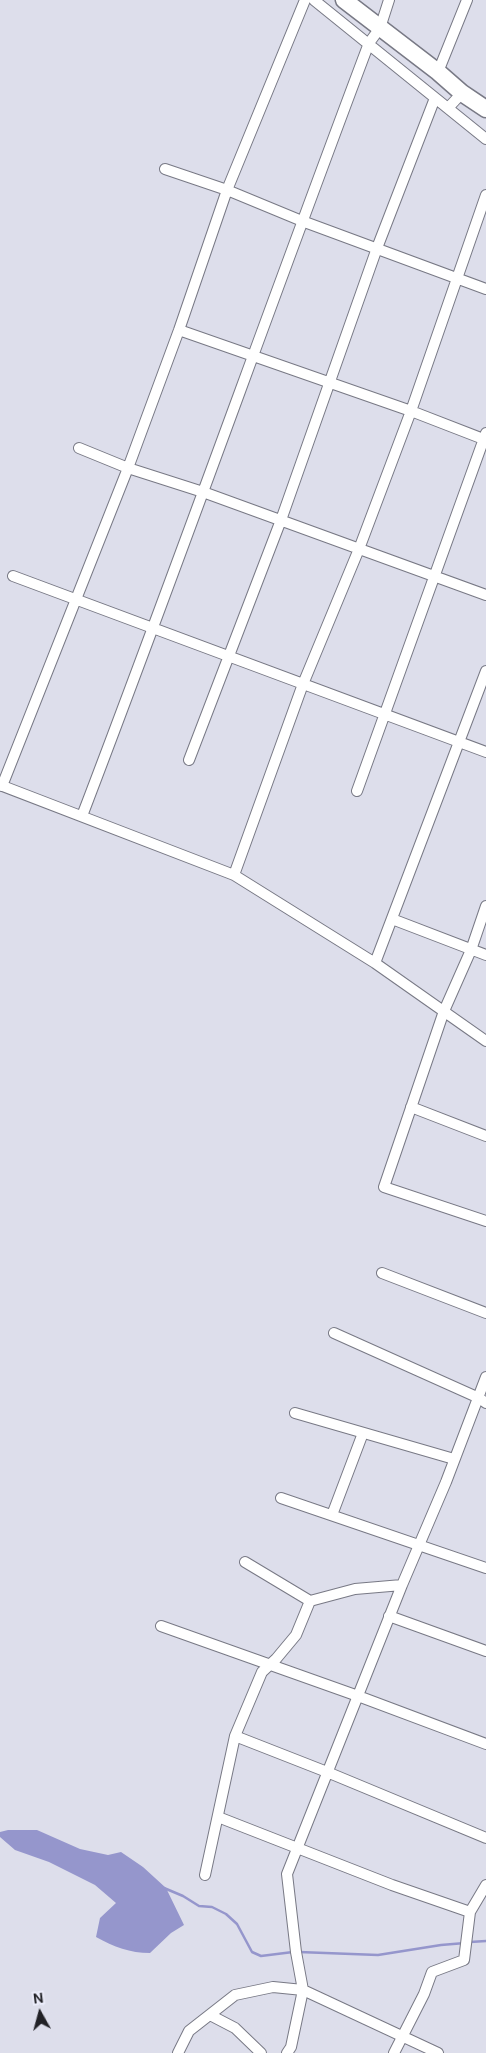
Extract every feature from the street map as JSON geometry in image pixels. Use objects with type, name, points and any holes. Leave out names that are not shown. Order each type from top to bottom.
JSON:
[{"type":"main road","points":[[344,0],[438,72],[462,93],[486,109]]},
{"type":"street","points":[[305,0],[227,190],[179,330],[128,468],[1,786],[234,875],[375,963],[486,1042]]},
{"type":"street","points":[[314,0],[486,139]]},
{"type":"street","points":[[82,816],[154,629],[252,356],[368,43],[380,28],[389,0]]},
{"type":"street","points":[[438,72],[467,0]]},
{"type":"street","points":[[448,108],[462,93]]},
{"type":"street","points":[[189,760],[281,520],[377,248],[435,98]]},
{"type":"street","points":[[165,168],[486,289]]},
{"type":"street","points":[[234,875],[303,684],[359,549],[411,411],[486,195]]},
{"type":"street","points":[[179,330],[485,437],[357,791]]},
{"type":"street","points":[[79,448],[128,468],[203,492],[486,595]]},
{"type":"street","points":[[13,576],[486,752]]},
{"type":"street","points":[[375,963],[486,671]]},
{"type":"street","points":[[486,906],[471,950],[444,1011],[384,1187],[486,1221]]},
{"type":"street","points":[[392,919],[486,956]]},
{"type":"street","points":[[411,1107],[486,1136]]},
{"type":"street","points":[[382,1273],[486,1313]]},
{"type":"street","points":[[334,1333],[482,1400]]},
{"type":"street","points":[[287,2053],[291,2047],[303,1990],[296,1952],[287,1874],[389,1616],[454,1460],[482,1400],[486,1377]]},
{"type":"street","points":[[295,1413],[454,1460]]},
{"type":"street","points":[[332,1516],[363,1433]]},
{"type":"street","points":[[281,1498],[486,1568]]},
{"type":"street","points":[[245,1562],[310,1601],[356,1589],[402,1585]]},
{"type":"street","points":[[205,1875],[235,1736],[262,1672],[296,1635],[310,1601]]},
{"type":"street","points":[[389,1616],[486,1651]]},
{"type":"street","points":[[161,1626],[486,1744]]},
{"type":"street","points":[[235,1736],[486,1838]]},
{"type":"street","points":[[218,1817],[392,1886],[470,1912]]},
{"type":"street","points":[[394,2053],[424,1994],[432,1972],[464,1960],[470,1912],[486,1885]]},
{"type":"street","points":[[178,2053],[189,2031],[235,1995],[273,1987],[303,1990],[438,2053]]},
{"type":"street","points":[[210,2015],[235,2028],[261,2053]]},
{"type":"water","points":[[8,1830],[37,1830],[80,1849],[108,1855],[121,1852],[143,1867],[166,1888],[184,1925],[171,1933],[150,1953],[122,1949],[96,1937],[100,1918],[116,1903],[95,1885],[49,1862],[15,1850],[0,1837],[0,1832]]},
{"type":"waterway","points":[[164,1888],[183,1896],[199,1906],[212,1907],[226,1914],[237,1924],[252,1952],[261,1956],[293,1952]]},
{"type":"waterway","points":[[470,1942],[486,1941]]},
{"type":"waterway","points":[[299,1952],[378,1955],[465,1943]]}]
